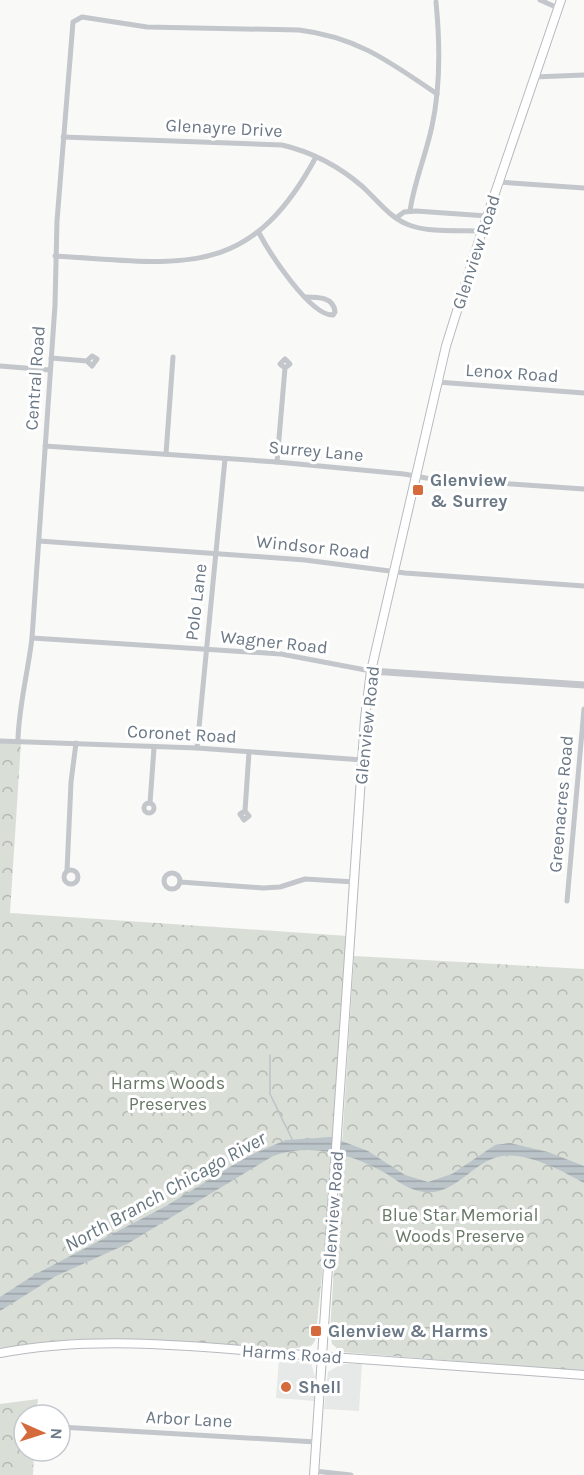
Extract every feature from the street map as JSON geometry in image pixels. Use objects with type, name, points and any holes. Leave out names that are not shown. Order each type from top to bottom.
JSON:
[{"type":"main road","name":"Glenview Road","points":[[314,1473],[371,671],[437,382],[482,231],[559,4]]},
{"type":"main road","name":"Harms Road","points":[[0,1353],[46,1345],[106,1343],[584,1375]]},
{"type":"street","points":[[540,0],[559,4]]},
{"type":"street","points":[[410,211],[432,128],[437,94],[439,56],[436,2]]},
{"type":"street","name":"Central Road","points":[[18,739],[20,710],[28,677],[32,638],[63,137],[71,28],[75,19],[81,17],[138,27],[299,30],[328,34],[377,53],[437,94]]},
{"type":"street","points":[[534,77],[584,75]]},
{"type":"street","name":"Glenayre Drive","points":[[63,137],[270,143],[295,148],[316,157],[354,180],[396,218],[414,227],[482,231]]},
{"type":"street","points":[[55,256],[184,261],[223,251],[259,233],[295,194],[316,157]]},
{"type":"street","points":[[499,182],[584,188]]},
{"type":"street","points":[[396,218],[410,211],[487,216]]},
{"type":"street","points":[[259,233],[274,261],[306,297],[325,314],[333,315],[335,312],[334,305],[328,300],[306,297]]},
{"type":"street","points":[[166,454],[173,357]]},
{"type":"street","points":[[51,358],[87,361]]},
{"type":"street","points":[[0,366],[50,370]]},
{"type":"street","points":[[278,462],[285,368]]},
{"type":"street","name":"Lenox Road","points":[[437,382],[584,393]]},
{"type":"street","name":"Surrey Lane","points":[[45,446],[278,462],[415,476],[584,489]]},
{"type":"street","name":"Polo Lane","points":[[197,748],[225,459]]},
{"type":"street","name":"Windsor Road","points":[[39,541],[319,561],[393,572],[584,585]]},
{"type":"street","name":"Wagner Road","points":[[32,638],[281,654],[371,671],[584,685]]},
{"type":"street","name":"Greenacres Road","points":[[567,901],[576,820],[578,758],[584,709]]},
{"type":"street","name":"Coronet Road","points":[[0,741],[18,739],[154,748],[197,748],[363,760]]},
{"type":"street","points":[[67,871],[71,782],[76,743]]},
{"type":"street","points":[[150,803],[154,748]]},
{"type":"street","points":[[245,811],[249,752]]},
{"type":"street","points":[[180,882],[269,888],[305,879],[355,882]]},
{"type":"street","name":"Arbor Lane","points":[[72,1428],[316,1442]]},
{"type":"street","points":[[314,1473],[351,1475]]},
{"type":"shaded area","points":[[331,1137],[368,1151],[405,1175],[428,1182],[452,1174],[495,1145],[510,1143],[548,1152],[584,1166],[584,1183],[533,1160],[502,1156],[482,1164],[445,1189],[424,1192],[409,1188],[374,1167],[346,1156],[317,1150],[287,1152],[273,1156],[127,1244],[56,1276],[0,1311],[0,1297],[34,1275],[166,1206],[248,1156],[286,1140]]},
{"type":"shaded area","points":[[279,1358],[311,1363],[316,1380],[315,1401],[276,1398]]},
{"type":"shaded area","points":[[341,1364],[362,1364],[359,1411],[324,1409],[328,1372]]},
{"type":"green space","name":"Harms Woods Preserves","points":[[21,742],[10,913],[348,936],[330,1201],[315,1341],[311,1346],[289,1349],[77,1339],[0,1348],[0,743]]},
{"type":"green space","name":"Blue Star Memorial Woods Preserve","points":[[354,956],[584,969],[584,1371],[341,1352],[332,1344],[330,1331]]},
{"type":"green space","points":[[38,1399],[38,1403],[12,1403],[12,1463],[34,1463],[33,1475],[0,1475],[0,1404]]},
{"type":"waterway","points":[[270,1055],[270,1094],[292,1139]]},
{"type":"place","name":"Glenview & Surrey","points":[[418,490]]},
{"type":"place","name":"Glenview & Harms","points":[[316,1331]]},
{"type":"place","name":"Shell","points":[[286,1387]]},
{"type":"water label","name":"North Branch Chicago River","points":[[165,1191]]}]
